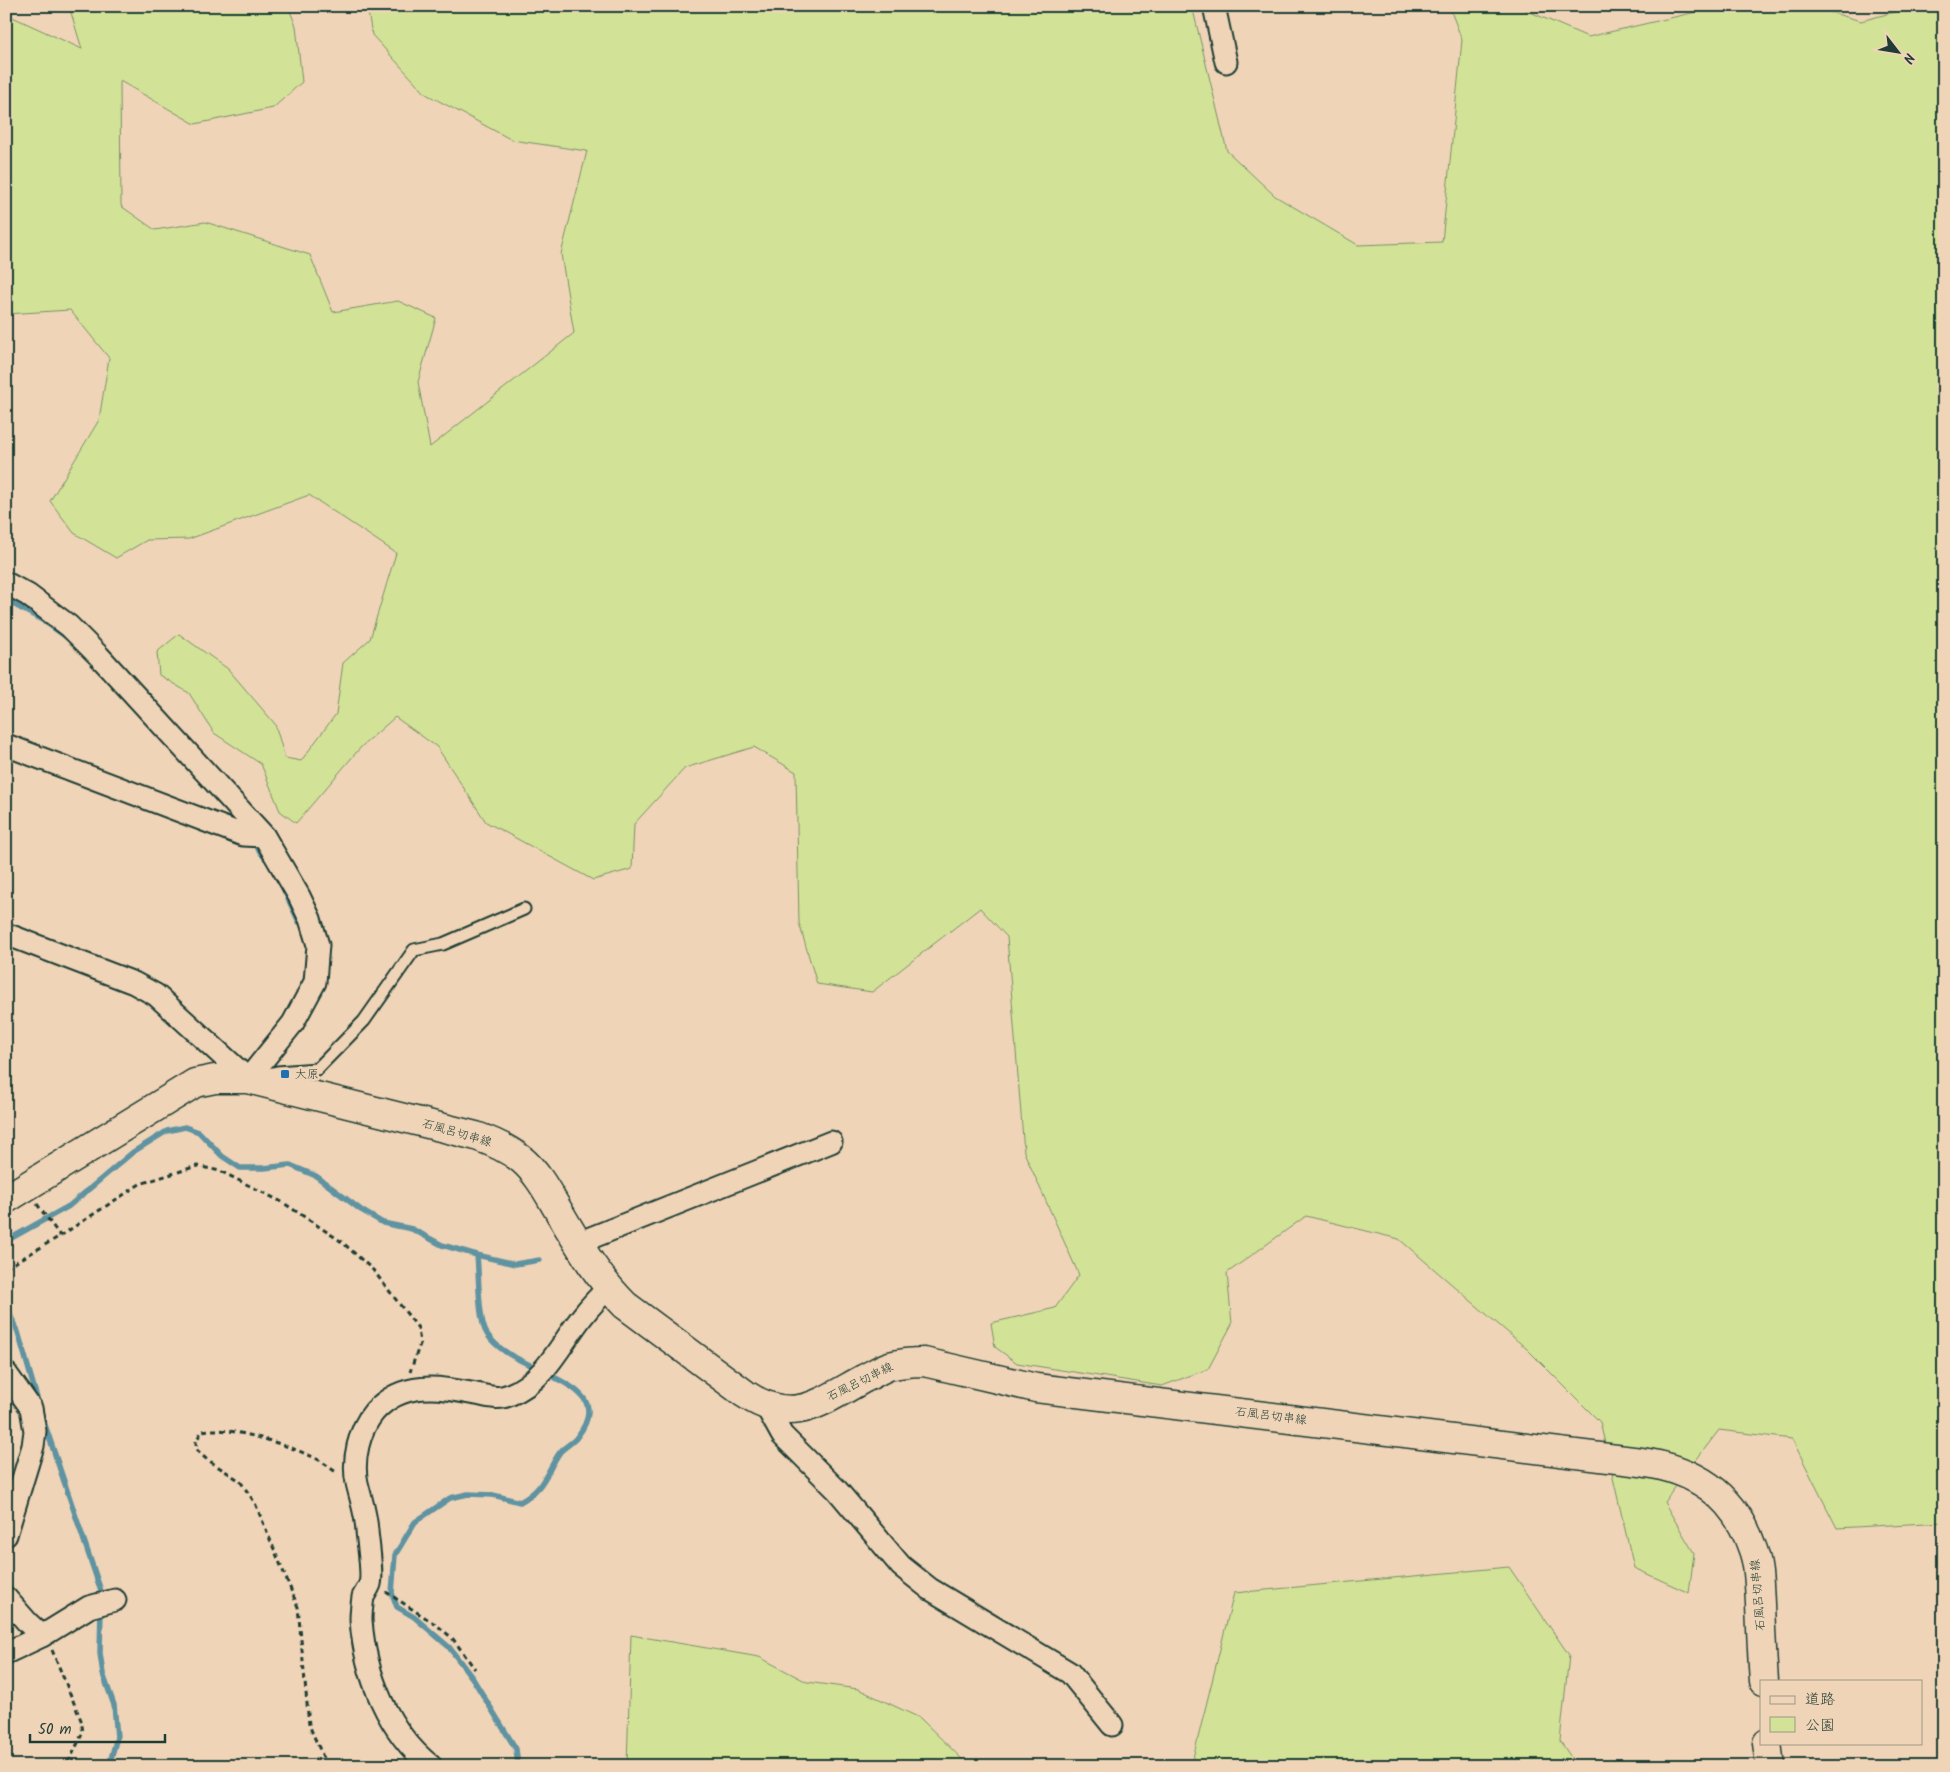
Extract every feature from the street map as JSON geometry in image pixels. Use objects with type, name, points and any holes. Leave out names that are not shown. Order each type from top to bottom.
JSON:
[{"type":"main road","name":"石風呂切串線","points":[[16,1194],[195,1083],[215,1079],[248,1079],[476,1136],[500,1145],[521,1159],[533,1170],[608,1288],[639,1316],[745,1394],[766,1406],[779,1410],[797,1410],[816,1404],[887,1367],[905,1362],[924,1362],[1036,1388],[1666,1465],[1689,1474],[1710,1487],[1729,1505],[1743,1525],[1753,1548],[1758,1573],[1764,1680]]},
{"type":"main road","points":[[1767,1744],[1770,1766]]},
{"type":"street","points":[[1214,6],[1226,62]]},
{"type":"street","points":[[6,583],[28,595],[69,626],[99,656],[264,836],[310,919],[318,945],[315,982],[293,1023],[248,1079],[156,995],[134,984],[6,934]]},
{"type":"street","points":[[6,745],[242,835],[264,836]]},
{"type":"street","points":[[578,1243],[831,1142]]},
{"type":"street","points":[[431,1766],[408,1745],[383,1705],[368,1661],[361,1619],[364,1596],[370,1583],[366,1513],[357,1481],[356,1455],[363,1427],[375,1411],[392,1397],[408,1389],[430,1387],[452,1389],[498,1398],[510,1395],[532,1383],[553,1360],[584,1313],[608,1288]]},
{"type":"street","points":[[6,1373],[30,1408],[35,1431],[33,1446],[6,1535]]},
{"type":"street","points":[[766,1406],[782,1435],[838,1490],[901,1566],[930,1589],[1070,1673],[1112,1725]]},
{"type":"street","points":[[6,1598],[42,1636]]},
{"type":"street","points":[[6,1653],[42,1636],[89,1607],[115,1600]]},
{"type":"lane","points":[[248,1079],[278,1072],[317,1069],[364,1021],[414,950],[443,944],[524,909]]},
{"type":"path","points":[[6,1268],[60,1236],[140,1184],[197,1166],[220,1171],[282,1202],[342,1242],[373,1270],[418,1328],[420,1344],[409,1375],[408,1389]]},
{"type":"path","points":[[16,1194],[60,1236]]},
{"type":"path","points":[[327,1766],[308,1725],[298,1607],[255,1503],[240,1481],[205,1458],[196,1449],[196,1441],[202,1431],[211,1429],[245,1434],[297,1450],[318,1459],[345,1479],[357,1481]]},
{"type":"path","points":[[370,1583],[438,1626],[453,1639],[476,1669]]},
{"type":"path","points":[[42,1636],[49,1642],[81,1720],[83,1732],[67,1766]]},
{"type":"green space","points":[[69,6],[288,6],[296,26],[302,82],[273,108],[195,124],[120,81],[121,206],[155,230],[205,222],[310,255],[333,312],[398,301],[436,318],[418,382],[430,447],[574,333],[561,254],[587,151],[512,140],[426,94],[372,35],[367,6],[1192,6],[1227,151],[1275,196],[1358,245],[1442,242],[1462,40],[1449,6],[1516,6],[1588,37],[1722,6],[1808,6],[1861,21],[1917,6],[1944,6],[1944,1522],[1837,1528],[1792,1439],[1719,1430],[1664,1502],[1694,1553],[1689,1593],[1634,1568],[1600,1422],[1527,1349],[1399,1239],[1306,1216],[1227,1273],[1232,1324],[1208,1369],[1162,1386],[1017,1363],[995,1347],[991,1323],[1055,1308],[1079,1275],[1024,1152],[1007,937],[980,908],[872,992],[817,984],[799,923],[796,772],[754,747],[685,768],[634,824],[632,869],[593,880],[486,822],[437,747],[395,717],[361,747],[296,823],[280,811],[261,764],[214,733],[189,693],[159,675],[157,652],[179,634],[228,669],[275,724],[285,758],[301,761],[336,714],[343,663],[370,639],[396,553],[309,495],[189,539],[147,540],[116,558],[74,533],[50,501],[99,420],[109,358],[70,310],[6,314],[6,14],[82,49]]},
{"type":"green space","points":[[1509,1567],[1569,1655],[1560,1741],[1577,1766],[1191,1766],[1234,1593]]},
{"type":"green space","points":[[631,1635],[759,1657],[807,1682],[858,1689],[920,1718],[969,1766],[627,1766]]},
{"type":"waterway","points":[[6,600],[44,621],[69,639]]},
{"type":"waterway","points":[[253,842],[265,858]]},
{"type":"waterway","points":[[284,890],[299,922]]},
{"type":"waterway","points":[[6,1241],[69,1206],[133,1152],[167,1131],[185,1127],[199,1132],[222,1156],[240,1168],[290,1165],[316,1176],[361,1210],[383,1223],[412,1229],[442,1245],[477,1255],[480,1308],[487,1334],[503,1350],[538,1369]]},
{"type":"waterway","points":[[477,1255],[515,1264],[540,1260]]},
{"type":"waterway","points":[[6,1306],[18,1332],[39,1405]]},
{"type":"waterway","points":[[518,1766],[516,1749],[473,1679],[449,1647],[414,1617],[397,1607],[392,1593],[395,1555],[415,1522],[450,1498],[468,1494],[493,1495],[520,1502],[540,1486],[560,1452],[577,1437],[585,1425],[588,1414],[587,1405],[583,1397],[576,1390],[546,1373]]},
{"type":"waterway","points":[[42,1416],[101,1591],[101,1599]]},
{"type":"waterway","points":[[101,1609],[100,1653],[103,1674],[114,1705],[117,1737],[109,1766]]},
{"type":"place","name":"大原","points":[[285,1074]]}]
